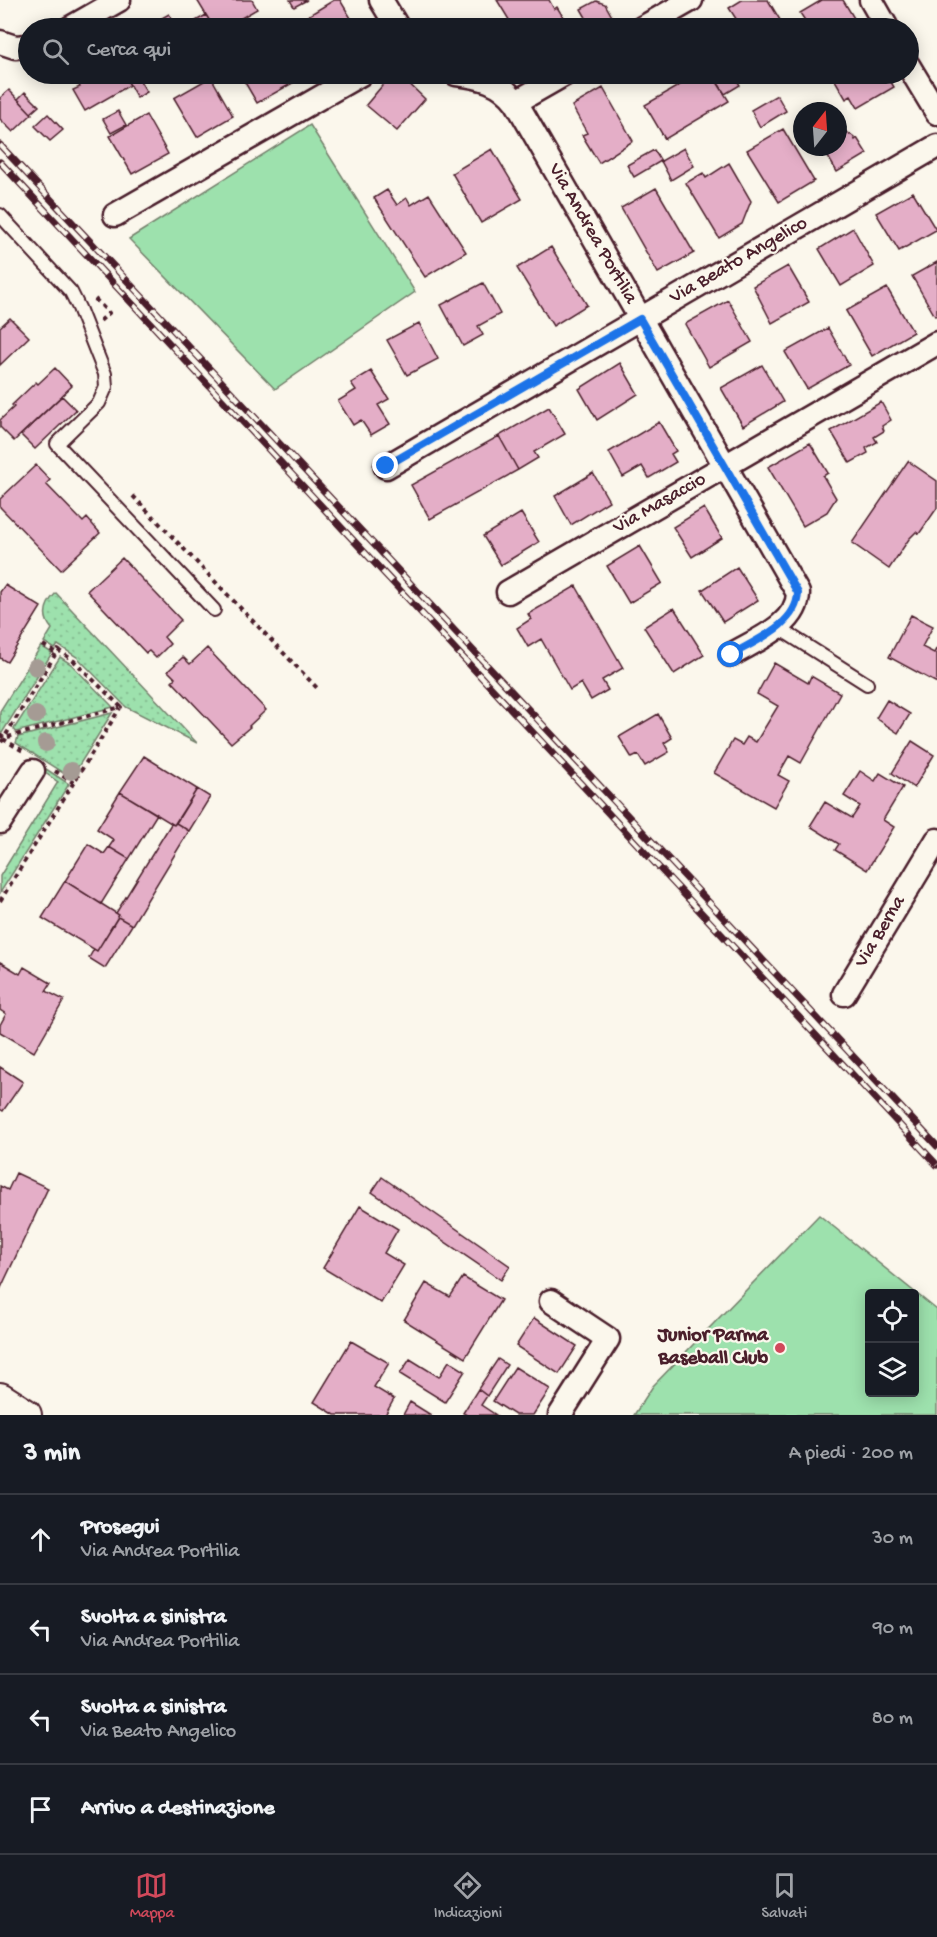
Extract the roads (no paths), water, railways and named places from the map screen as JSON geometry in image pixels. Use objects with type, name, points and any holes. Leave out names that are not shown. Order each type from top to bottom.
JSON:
[{"type":"street","points":[[88,18],[119,0]]},
{"type":"street","points":[[381,0],[392,18]]},
{"type":"street","points":[[660,18],[691,0]]},
{"type":"street","points":[[871,0],[881,18]]},
{"type":"street","points":[[0,42],[18,47]]},
{"type":"street","points":[[919,82],[937,113]]},
{"type":"street","points":[[115,215],[344,84]]},
{"type":"street","name":"Via Andrea Portilia","points":[[495,84],[505,90],[516,102],[798,593],[796,603],[780,625],[731,655]]},
{"type":"street","points":[[516,102],[548,84]]},
{"type":"street","name":"Via Beato Angelico","points":[[386,466],[937,146]]},
{"type":"street","name":"Via Masaccio","points":[[508,592],[937,343]]},
{"type":"street","points":[[0,822],[33,771]]},
{"type":"street","name":"Via Berna","points":[[844,994],[937,840]]},
{"type":"street","points":[[551,1301],[608,1339],[560,1415]]},
{"type":"street","points":[[0,1399],[25,1415]]},
{"type":"lane","points":[[0,215],[71,292],[80,308],[105,374],[105,393],[99,403],[57,444],[214,610]]},
{"type":"lane","points":[[780,625],[785,632],[867,684]]},
{"type":"railway","points":[[0,145],[937,1146]]},
{"type":"railway","points":[[0,162],[937,1165]]},
{"type":"place","name":"Junior Parma Baseball Club","points":[[780,1348]]}]
